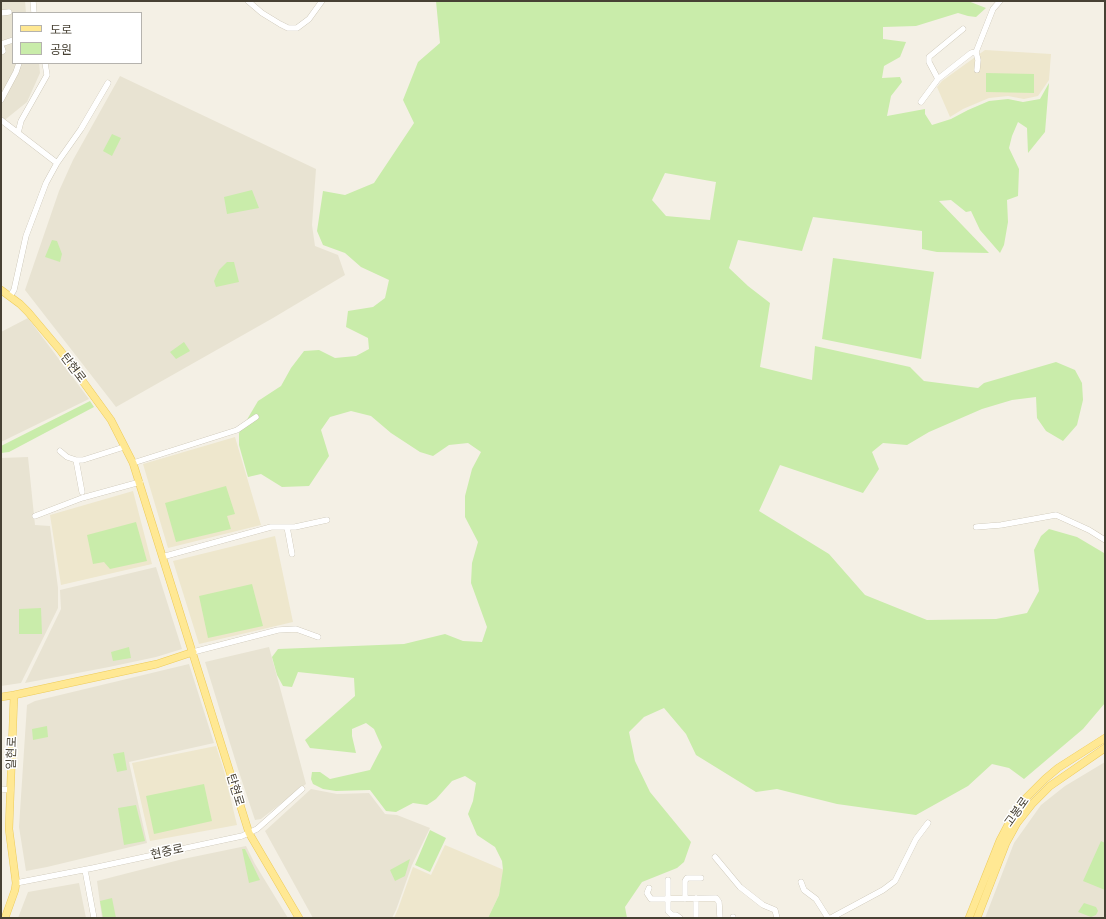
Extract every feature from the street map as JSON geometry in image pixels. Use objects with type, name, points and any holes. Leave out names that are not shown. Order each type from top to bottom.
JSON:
[{"type":"main road","name":"탄현로","points":[[1,290],[28,312],[60,350],[111,420],[132,463],[140,482],[162,557],[249,833],[299,918]]},
{"type":"main road","points":[[1,697],[157,664],[193,652]]},
{"type":"main road","name":"일현로","points":[[5,918],[16,883],[9,828],[14,695]]},
{"type":"main road","name":"고봉로","points":[[969,918],[1000,840],[1011,819],[1024,800],[1044,779],[1058,768],[1105,738]]},
{"type":"main road","name":"고봉로","points":[[977,918],[1006,843],[1017,823],[1032,804],[1050,786],[1105,748]]},
{"type":"street","points":[[33,1],[34,12]]},
{"type":"street","points":[[248,1],[262,13],[280,24],[288,28],[297,28],[309,19],[322,1]]},
{"type":"street","points":[[977,70],[978,60],[976,52],[993,9],[1000,1]]},
{"type":"street","points":[[1,13],[9,12]]},
{"type":"street","points":[[938,80],[929,62],[929,58],[963,30]]},
{"type":"street","points":[[1,52],[3,51],[1,44],[12,40]]},
{"type":"street","points":[[921,102],[938,80],[971,53],[976,52]]},
{"type":"street","points":[[15,64],[16,72]]},
{"type":"street","points":[[1,100],[19,64]]},
{"type":"street","points":[[18,133],[21,121],[47,75],[45,64]]},
{"type":"street","points":[[10,296],[14,290],[26,236],[46,182],[57,163],[81,129],[108,83]]},
{"type":"street","points":[[1,120],[57,163]]},
{"type":"street","points":[[132,463],[237,430],[256,417]]},
{"type":"street","points":[[60,451],[67,458],[83,460],[124,447]]},
{"type":"street","points":[[76,460],[82,492]]},
{"type":"street","points":[[35,516],[82,498],[140,482]]},
{"type":"street","points":[[976,527],[1001,525],[1056,515],[1089,530],[1105,540]]},
{"type":"street","points":[[162,557],[271,527],[295,527],[327,520]]},
{"type":"street","points":[[287,527],[292,554]]},
{"type":"street","points":[[193,652],[278,630],[296,629],[318,637]]},
{"type":"street","points":[[1,789],[11,790]]},
{"type":"street","name":"현중로","points":[[16,883],[85,870],[242,836],[257,829],[302,789]]},
{"type":"street","points":[[832,918],[883,890],[895,880],[916,839],[928,823]]},
{"type":"street","points":[[714,857],[740,887],[763,905],[775,910],[777,918]]},
{"type":"street","points":[[85,870],[94,918]]},
{"type":"street","points":[[685,898],[687,878],[701,878]]},
{"type":"street","points":[[668,880],[668,911],[672,915],[676,915],[680,918]]},
{"type":"street","points":[[802,882],[804,890],[816,900],[828,918]]},
{"type":"street","points":[[649,888],[646,893],[651,899],[716,898],[719,902],[720,918]]},
{"type":"street","points":[[696,898],[696,918]]},
{"type":"shaded area","points":[[1,1],[25,1],[26,12],[12,12],[12,64],[39,64],[40,73],[27,102],[1,123]]},
{"type":"shaded area","points":[[985,50],[1051,54],[1049,80],[1038,96],[1024,99],[1008,96],[989,98],[963,109],[950,117],[937,87],[942,81]]},
{"type":"shaded area","points":[[120,76],[316,169],[312,225],[315,246],[338,255],[345,275],[273,318],[116,407],[25,290],[59,191],[73,160]]},
{"type":"shaded area","points":[[28,318],[89,399],[1,442],[1,332]]},
{"type":"shaded area","points":[[235,437],[261,525],[168,548],[143,464]]},
{"type":"shaded area","points":[[28,457],[35,525],[50,526],[58,588],[58,608],[21,683],[1,686],[1,458]]},
{"type":"shaded area","points":[[133,491],[152,564],[61,585],[50,515]]},
{"type":"shaded area","points":[[275,536],[293,622],[199,644],[173,561]]},
{"type":"shaded area","points":[[156,567],[182,649],[156,657],[25,683],[61,609],[60,590]]},
{"type":"shaded area","points":[[269,647],[306,784],[261,819],[255,820],[205,662]]},
{"type":"shaded area","points":[[189,664],[214,743],[129,762],[147,843],[26,871],[19,827],[27,705],[35,701]]},
{"type":"shaded area","points":[[216,746],[224,771],[237,825],[150,841],[132,763]]},
{"type":"shaded area","points":[[1105,762],[1105,918],[985,918],[1014,843],[1041,805],[1065,786]]},
{"type":"shaded area","points":[[311,789],[337,794],[369,793],[385,814],[397,815],[430,828],[412,865],[392,918],[313,918],[265,831]]},
{"type":"shaded area","points":[[445,845],[504,870],[499,895],[488,918],[394,918],[413,867],[431,875]]},
{"type":"shaded area","points":[[246,846],[255,864],[288,918],[102,918],[97,881],[183,859]]},
{"type":"shaded area","points":[[79,883],[86,918],[18,918],[28,892]]},
{"type":"green space","points":[[436,1],[968,1],[986,8],[976,17],[958,13],[916,26],[883,27],[883,39],[906,42],[900,57],[884,66],[882,78],[900,77],[902,82],[891,96],[887,116],[925,109],[925,114],[932,125],[951,119],[989,101],[1008,99],[1023,102],[1040,99],[1049,83],[1045,132],[1028,153],[1027,128],[1018,122],[1012,136],[1009,148],[1019,169],[1018,196],[1007,200],[1008,222],[1004,245],[1000,253],[980,230],[971,211],[966,212],[951,200],[939,201],[989,253],[937,252],[922,249],[922,231],[813,217],[802,251],[738,240],[729,268],[748,286],[770,303],[760,367],[812,380],[815,346],[910,367],[924,381],[978,388],[984,383],[1056,362],[1075,370],[1082,383],[1083,400],[1077,425],[1063,441],[1046,431],[1037,418],[1036,397],[1012,400],[982,409],[929,432],[907,445],[883,443],[872,452],[879,469],[863,493],[780,465],[759,511],[829,554],[865,595],[927,620],[996,619],[1027,613],[1039,591],[1034,550],[1041,536],[1049,529],[1077,537],[1104,553],[1105,703],[1083,729],[1024,779],[1009,768],[992,764],[968,786],[916,815],[837,804],[777,789],[756,792],[696,755],[686,734],[664,708],[644,717],[629,732],[635,761],[650,792],[691,842],[684,862],[677,868],[642,882],[625,907],[627,918],[488,918],[499,895],[503,870],[502,861],[495,847],[477,835],[468,814],[473,801],[476,783],[465,776],[452,781],[436,799],[427,805],[413,803],[396,812],[386,811],[370,790],[336,791],[323,789],[313,784],[311,779],[312,772],[320,772],[330,779],[370,770],[382,747],[374,729],[366,723],[352,729],[356,753],[310,748],[305,740],[355,696],[354,678],[298,672],[292,687],[283,686],[277,675],[272,657],[278,649],[404,644],[445,634],[463,641],[482,642],[487,627],[471,583],[472,563],[478,542],[465,517],[465,496],[472,469],[481,452],[468,443],[449,445],[433,456],[420,452],[391,433],[371,416],[351,411],[330,417],[321,430],[329,456],[309,486],[282,487],[261,474],[248,477],[239,445],[239,433],[258,401],[281,386],[291,368],[304,351],[319,350],[335,358],[356,356],[369,349],[368,338],[346,327],[348,311],[373,307],[385,298],[389,280],[361,267],[345,253],[323,245],[317,231],[323,191],[345,195],[374,183],[414,123],[403,100],[418,62],[440,43]],"holes":[[[665,173],[716,182],[710,220],[666,216],[652,200]]]},
{"type":"green space","points":[[986,73],[1034,74],[1034,93],[986,92]]},
{"type":"green space","points":[[112,134],[121,138],[112,156],[103,151]]},
{"type":"green space","points":[[252,190],[259,208],[227,214],[224,197]]},
{"type":"green space","points":[[52,240],[57,241],[62,254],[60,262],[45,257]]},
{"type":"green space","points":[[833,258],[934,272],[921,359],[822,339]]},
{"type":"green space","points":[[227,262],[234,262],[239,282],[216,287],[214,281],[219,270]]},
{"type":"green space","points":[[184,342],[190,351],[176,359],[170,352]]},
{"type":"green space","points":[[90,401],[94,407],[9,452],[1,453],[1,446]]},
{"type":"green space","points":[[226,486],[235,514],[227,516],[231,529],[176,542],[165,503]]},
{"type":"green space","points":[[136,522],[147,561],[110,569],[104,562],[93,564],[87,535]]},
{"type":"green space","points":[[252,584],[263,626],[208,638],[199,596]]},
{"type":"green space","points":[[41,608],[42,634],[19,634],[19,609]]},
{"type":"green space","points":[[129,647],[131,658],[113,661],[111,652]]},
{"type":"green space","points":[[47,726],[48,737],[33,740],[32,729]]},
{"type":"green space","points":[[124,752],[127,770],[117,772],[113,754]]},
{"type":"green space","points":[[204,784],[212,821],[154,834],[146,796]]},
{"type":"green space","points":[[136,805],[145,841],[124,845],[118,808]]},
{"type":"green space","points":[[430,830],[446,838],[430,872],[415,865]]},
{"type":"green space","points":[[1101,841],[1105,843],[1105,890],[1083,881]]},
{"type":"green space","points":[[242,849],[245,849],[260,880],[249,883]]},
{"type":"green space","points":[[410,859],[405,876],[395,881],[390,870]]},
{"type":"green space","points":[[112,898],[116,918],[103,918],[100,901]]},
{"type":"green space","points":[[1084,903],[1096,907],[1098,911],[1096,915],[1091,917],[1078,912]]}]
